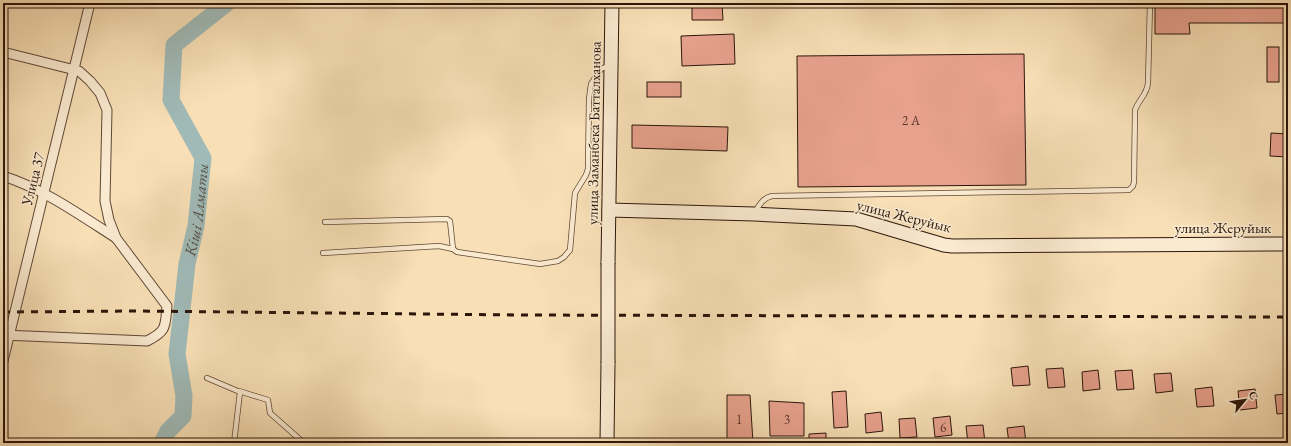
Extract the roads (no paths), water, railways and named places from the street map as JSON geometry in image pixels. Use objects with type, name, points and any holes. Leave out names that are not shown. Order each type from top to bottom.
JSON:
[{"type":"street","name":"Улица 37","points":[[3,362],[90,3]]},
{"type":"street","name":"улица Заманбека Батталханова","points":[[607,443],[612,3]]},
{"type":"street","points":[[3,52],[79,71],[100,93],[107,110],[105,201],[108,220],[116,238],[167,306],[165,327],[158,335],[147,341],[3,335]]},
{"type":"street","points":[[3,176],[16,180],[50,197],[116,238]]},
{"type":"street","name":"улица Жеруйык","points":[[609,210],[754,214],[856,219],[944,245],[952,246],[1288,244]]},
{"type":"lane","points":[[754,214],[766,198],[772,196],[1129,190],[1133,186],[1134,182],[1135,110],[1138,102],[1147,90],[1148,83],[1150,3]]},
{"type":"lane","points":[[323,253],[439,246],[453,249],[457,252],[540,264],[558,261],[570,250],[575,193],[588,169],[589,98],[591,84],[601,69],[612,65]]},
{"type":"lane","points":[[325,222],[447,219],[450,221],[453,249]]},
{"type":"lane","points":[[207,378],[239,391],[268,400],[270,413],[304,443]]},
{"type":"lane","points":[[234,443],[239,391]]},
{"type":"waterway","name":"Кіші Алматы","points":[[162,443],[168,431],[183,416],[184,396],[177,354],[187,264],[196,226],[203,158],[171,100],[174,45],[227,3]]},
{"type":"railway","points":[[3,312],[136,311],[520,315],[1288,317]]}]
